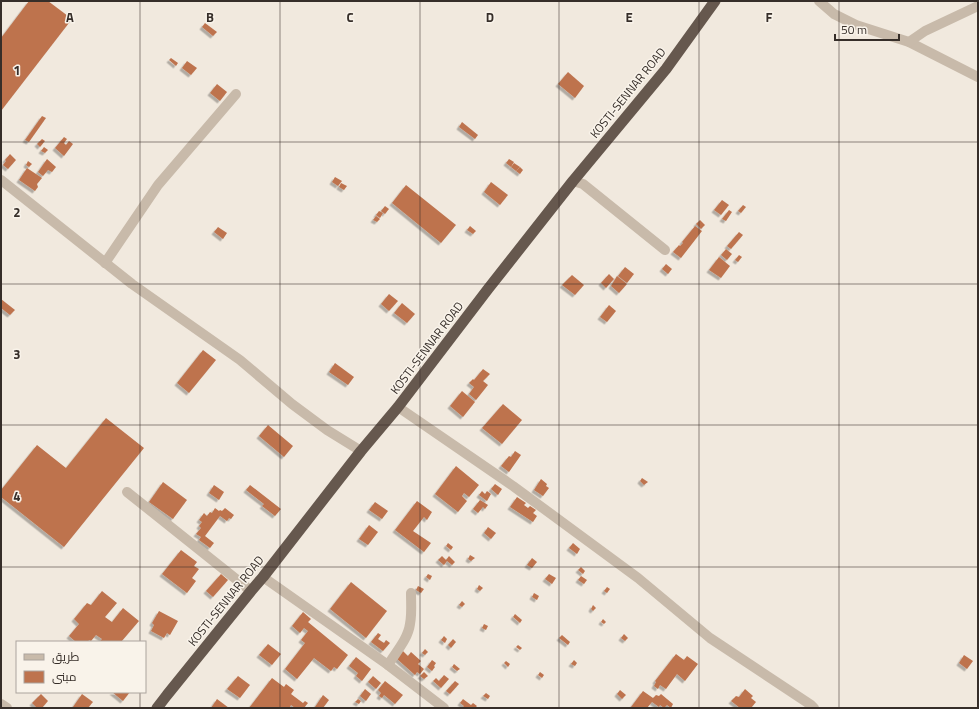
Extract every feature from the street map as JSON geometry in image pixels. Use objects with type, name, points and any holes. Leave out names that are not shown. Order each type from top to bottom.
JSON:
[{"type":"highway","name":"KOSTI-SENNAR ROAD","points":[[157,708],[263,576],[361,450],[398,407],[488,289],[574,181],[666,69],[715,1]]},
{"type":"street","points":[[819,1],[834,14],[856,25],[908,42],[978,77]]},
{"type":"street","points":[[908,42],[925,31],[978,6]]},
{"type":"street","points":[[104,263],[158,185],[236,94]]},
{"type":"street","points":[[1,180],[104,263],[240,360],[298,409],[327,430],[361,450]]},
{"type":"street","points":[[574,181],[583,184],[665,250]]},
{"type":"street","points":[[398,407],[513,486],[638,578],[710,638],[814,708]]},
{"type":"street","points":[[127,492],[251,591]]},
{"type":"street","points":[[263,576],[388,665],[444,708]]},
{"type":"street","points":[[388,665],[409,630],[411,622],[411,593]]},
{"type":"street","points":[[1,704],[7,708]]},
{"type":"building","points":[[29,1],[48,1],[72,19],[1,111],[1,38]]},
{"type":"building","points":[[205,23],[217,32],[213,36],[202,27]]},
{"type":"building","points":[[171,58],[178,63],[176,66],[169,60]]},
{"type":"building","points":[[187,61],[197,68],[191,75],[182,68]]},
{"type":"building","points":[[568,72],[584,86],[575,98],[558,84]]},
{"type":"building","points":[[217,84],[227,92],[220,101],[210,93]]},
{"type":"building","points":[[42,116],[46,118],[29,142],[25,140]]},
{"type":"building","points":[[462,122],[478,135],[475,139],[459,127]]},
{"type":"building","points":[[64,137],[67,139],[64,143],[66,145],[69,141],[73,144],[64,156],[55,148]]},
{"type":"building","points":[[42,139],[45,141],[40,147],[37,144]]},
{"type":"building","points":[[44,147],[48,150],[45,153],[41,151]]},
{"type":"building","points":[[10,154],[16,160],[8,169],[3,165]]},
{"type":"building","points":[[47,159],[56,167],[52,172],[48,170],[43,176],[38,172]]},
{"type":"building","points":[[509,159],[514,162],[511,167],[506,163]]},
{"type":"building","points":[[28,161],[32,164],[29,167],[26,165]]},
{"type":"building","points":[[514,163],[520,167],[516,171],[511,167]]},
{"type":"building","points":[[520,167],[523,170],[520,174],[516,171]]},
{"type":"building","points":[[27,168],[42,178],[37,184],[38,187],[35,191],[19,180]]},
{"type":"building","points":[[335,177],[342,181],[338,186],[332,182]]},
{"type":"building","points":[[491,182],[508,195],[500,205],[484,192]]},
{"type":"building","points":[[341,183],[347,186],[344,190],[339,187]]},
{"type":"building","points":[[406,185],[456,225],[441,243],[392,203]]},
{"type":"building","points":[[722,200],[729,205],[721,215],[714,210]]},
{"type":"building","points":[[743,205],[746,207],[741,213],[738,211]]},
{"type":"building","points":[[385,206],[389,209],[385,214],[381,211]]},
{"type":"building","points":[[729,210],[732,212],[726,221],[722,219]]},
{"type":"building","points":[[379,211],[383,213],[380,218],[376,215]]},
{"type":"building","points":[[376,216],[380,219],[377,222],[373,220]]},
{"type":"building","points":[[700,220],[705,225],[701,229],[696,224]]},
{"type":"building","points":[[470,226],[476,231],[473,234],[467,230]]},
{"type":"building","points":[[695,226],[702,231],[681,258],[673,252],[683,243],[682,242]]},
{"type":"building","points":[[218,227],[227,233],[223,239],[214,232]]},
{"type":"building","points":[[739,232],[743,235],[731,249],[727,246]]},
{"type":"building","points":[[726,249],[732,254],[727,260],[721,255]]},
{"type":"building","points":[[739,255],[742,257],[738,262],[735,260]]},
{"type":"building","points":[[719,257],[730,266],[721,278],[709,270]]},
{"type":"building","points":[[666,264],[672,269],[668,274],[662,269]]},
{"type":"building","points":[[625,267],[634,274],[627,283],[618,276]]},
{"type":"building","points":[[609,274],[614,279],[606,288],[601,283]]},
{"type":"building","points":[[572,275],[584,285],[575,295],[562,285]]},
{"type":"building","points":[[617,276],[627,284],[619,293],[611,286]]},
{"type":"building","points":[[389,294],[398,301],[389,311],[381,304]]},
{"type":"building","points":[[1,299],[15,310],[10,315],[1,308]]},
{"type":"building","points":[[402,303],[415,314],[407,323],[394,313]]},
{"type":"building","points":[[609,305],[616,311],[607,322],[600,317]]},
{"type":"building","points":[[203,350],[216,360],[189,393],[177,383]]},
{"type":"building","points":[[335,363],[354,377],[348,385],[329,372]]},
{"type":"building","points":[[483,369],[490,374],[483,381],[488,385],[476,400],[469,394],[474,387],[469,383],[473,379],[474,380]]},
{"type":"building","points":[[462,391],[475,402],[463,417],[450,406]]},
{"type":"building","points":[[503,404],[522,420],[502,444],[482,428]]},
{"type":"building","points":[[106,418],[144,448],[64,547],[1,497],[1,490],[37,445],[66,468]]},
{"type":"building","points":[[268,425],[293,446],[284,457],[259,436]]},
{"type":"building","points":[[515,451],[521,455],[509,472],[501,466]]},
{"type":"building","points":[[456,466],[479,485],[469,497],[464,493],[462,496],[467,501],[458,512],[435,494]]},
{"type":"building","points":[[642,478],[648,482],[644,485],[640,481]]},
{"type":"building","points":[[541,479],[549,488],[543,496],[534,490]]},
{"type":"building","points":[[163,482],[187,500],[173,519],[149,502]]},
{"type":"building","points":[[495,484],[502,489],[498,495],[491,489]]},
{"type":"building","points":[[214,485],[224,492],[219,500],[209,493]]},
{"type":"building","points":[[250,485],[281,509],[275,516],[262,506],[264,504],[246,490]]},
{"type":"building","points":[[482,491],[485,494],[487,491],[491,494],[487,501],[479,495]]},
{"type":"building","points":[[517,497],[526,503],[524,505],[528,508],[530,506],[536,510],[533,513],[537,516],[533,522],[510,507]]},
{"type":"building","points":[[480,500],[488,505],[485,509],[483,507],[478,513],[473,509]]},
{"type":"building","points":[[417,501],[432,512],[427,520],[424,517],[413,531],[431,543],[424,552],[395,530]]},
{"type":"building","points":[[375,502],[388,511],[382,519],[369,510]]},
{"type":"building","points":[[215,508],[222,511],[225,508],[234,515],[227,521],[220,516],[205,536],[214,543],[210,548],[199,540],[201,537],[196,534],[201,528],[199,526],[202,522],[199,520],[204,513],[207,516],[210,512],[212,513]]},
{"type":"building","points":[[369,525],[378,532],[368,545],[359,539]]},
{"type":"building","points":[[488,527],[496,533],[491,539],[484,533]]},
{"type":"building","points":[[448,543],[453,547],[451,550],[446,546]]},
{"type":"building","points":[[573,543],[580,549],[577,554],[569,548]]},
{"type":"building","points":[[181,550],[197,562],[194,566],[199,569],[192,578],[196,581],[187,593],[162,574]]},
{"type":"building","points":[[470,555],[475,558],[471,561],[468,559]]},
{"type":"building","points":[[442,556],[446,560],[449,556],[455,562],[452,565],[447,561],[444,565],[438,560]]},
{"type":"building","points":[[532,558],[537,562],[532,568],[527,565]]},
{"type":"building","points":[[581,567],[585,571],[583,574],[578,570]]},
{"type":"building","points":[[221,574],[228,580],[213,597],[206,591]]},
{"type":"building","points":[[428,574],[432,576],[430,580],[426,577]]},
{"type":"building","points":[[549,574],[556,578],[552,584],[545,579]]},
{"type":"building","points":[[581,576],[587,580],[584,584],[578,580]]},
{"type":"building","points":[[351,582],[387,611],[366,638],[330,609]]},
{"type":"building","points":[[479,585],[483,588],[480,591],[477,589]]},
{"type":"building","points":[[418,586],[424,589],[421,593],[416,590]]},
{"type":"building","points":[[607,587],[610,589],[607,593],[604,591]]},
{"type":"building","points":[[102,591],[117,603],[105,617],[112,622],[123,608],[139,621],[122,641],[100,641],[102,639],[96,635],[91,641],[75,641],[69,636],[79,624],[74,619],[87,603],[91,605]]},
{"type":"building","points":[[534,593],[539,596],[537,600],[532,597]]},
{"type":"building","points":[[462,601],[465,604],[462,607],[459,605]]},
{"type":"building","points":[[593,605],[596,608],[593,611],[591,609]]},
{"type":"building","points":[[159,611],[178,621],[170,635],[167,633],[164,638],[151,631],[154,625],[152,623]]},
{"type":"building","points":[[303,612],[311,619],[308,622],[348,655],[337,669],[334,667],[331,671],[314,658],[297,679],[285,669],[305,643],[301,640],[308,631],[304,628],[300,633],[292,626]]},
{"type":"building","points":[[515,614],[522,620],[520,623],[513,617]]},
{"type":"building","points":[[603,619],[606,622],[604,624],[601,622]]},
{"type":"building","points":[[484,624],[488,626],[486,630],[482,628]]},
{"type":"building","points":[[378,633],[381,635],[378,639],[384,643],[386,640],[390,643],[383,651],[371,642]]},
{"type":"building","points":[[624,634],[628,638],[625,641],[621,638]]},
{"type":"building","points":[[562,635],[570,642],[568,645],[559,638]]},
{"type":"building","points":[[444,636],[447,639],[445,643],[441,640]]},
{"type":"building","points":[[453,639],[456,642],[451,648],[448,645]]},
{"type":"building","points":[[268,644],[281,654],[272,665],[259,655]]},
{"type":"building","points":[[518,645],[522,648],[520,650],[516,647]]},
{"type":"building","points":[[425,649],[428,652],[425,655],[422,653]]},
{"type":"building","points":[[402,650],[408,656],[411,652],[421,661],[418,664],[424,669],[420,674],[417,672],[415,675],[396,658]]},
{"type":"building","points":[[676,654],[684,660],[687,656],[698,664],[685,681],[677,674],[666,689],[660,685],[658,689],[654,686],[655,681]]},
{"type":"building","points":[[964,655],[973,661],[967,669],[959,663]]},
{"type":"building","points":[[356,657],[371,669],[362,681],[356,676],[358,673],[349,666]]},
{"type":"building","points":[[432,660],[436,663],[432,671],[427,667]]},
{"type":"building","points":[[574,660],[577,663],[575,666],[571,664]]},
{"type":"building","points":[[506,661],[510,664],[508,667],[504,663]]},
{"type":"building","points":[[454,664],[460,669],[457,671],[452,667]]},
{"type":"building","points":[[424,672],[428,676],[424,679],[420,676]]},
{"type":"building","points":[[540,672],[544,675],[542,678],[538,675]]},
{"type":"building","points":[[444,675],[449,679],[441,688],[433,681],[436,678],[439,681]]},
{"type":"building","points":[[238,676],[250,685],[240,698],[227,689]]},
{"type":"building","points":[[373,676],[381,683],[376,689],[368,682]]},
{"type":"building","points":[[272,678],[284,687],[286,684],[294,690],[291,694],[303,703],[305,701],[308,703],[304,708],[295,708],[291,705],[291,708],[249,708]]},
{"type":"building","points":[[385,681],[403,695],[395,704],[384,695],[382,698],[379,696],[381,693],[378,690]]},
{"type":"building","points":[[455,681],[459,684],[450,694],[446,691]]},
{"type":"building","points":[[365,689],[371,694],[366,701],[360,696]]},
{"type":"building","points":[[745,689],[753,696],[751,698],[756,702],[751,708],[740,708],[731,701],[736,696],[739,697]]},
{"type":"building","points":[[620,690],[626,695],[622,699],[617,694]]},
{"type":"building","points":[[643,691],[653,698],[656,695],[659,696],[661,694],[673,704],[671,708],[667,705],[664,708],[660,705],[659,707],[652,702],[647,708],[631,707]]},
{"type":"building","points":[[113,693],[129,693],[123,701]]},
{"type":"building","points":[[486,693],[490,696],[488,699],[483,696]]},
{"type":"building","points":[[41,694],[48,701],[42,708],[37,708],[32,703]]},
{"type":"building","points":[[82,694],[93,702],[88,708],[73,707]]},
{"type":"building","points":[[323,695],[329,700],[323,708],[316,708],[315,707]]},
{"type":"building","points":[[217,699],[229,708],[211,708]]},
{"type":"building","points":[[358,699],[361,701],[359,704],[355,702]]},
{"type":"building","points":[[463,699],[471,705],[473,703],[477,706],[475,708],[462,708],[464,706],[460,703]]}]
